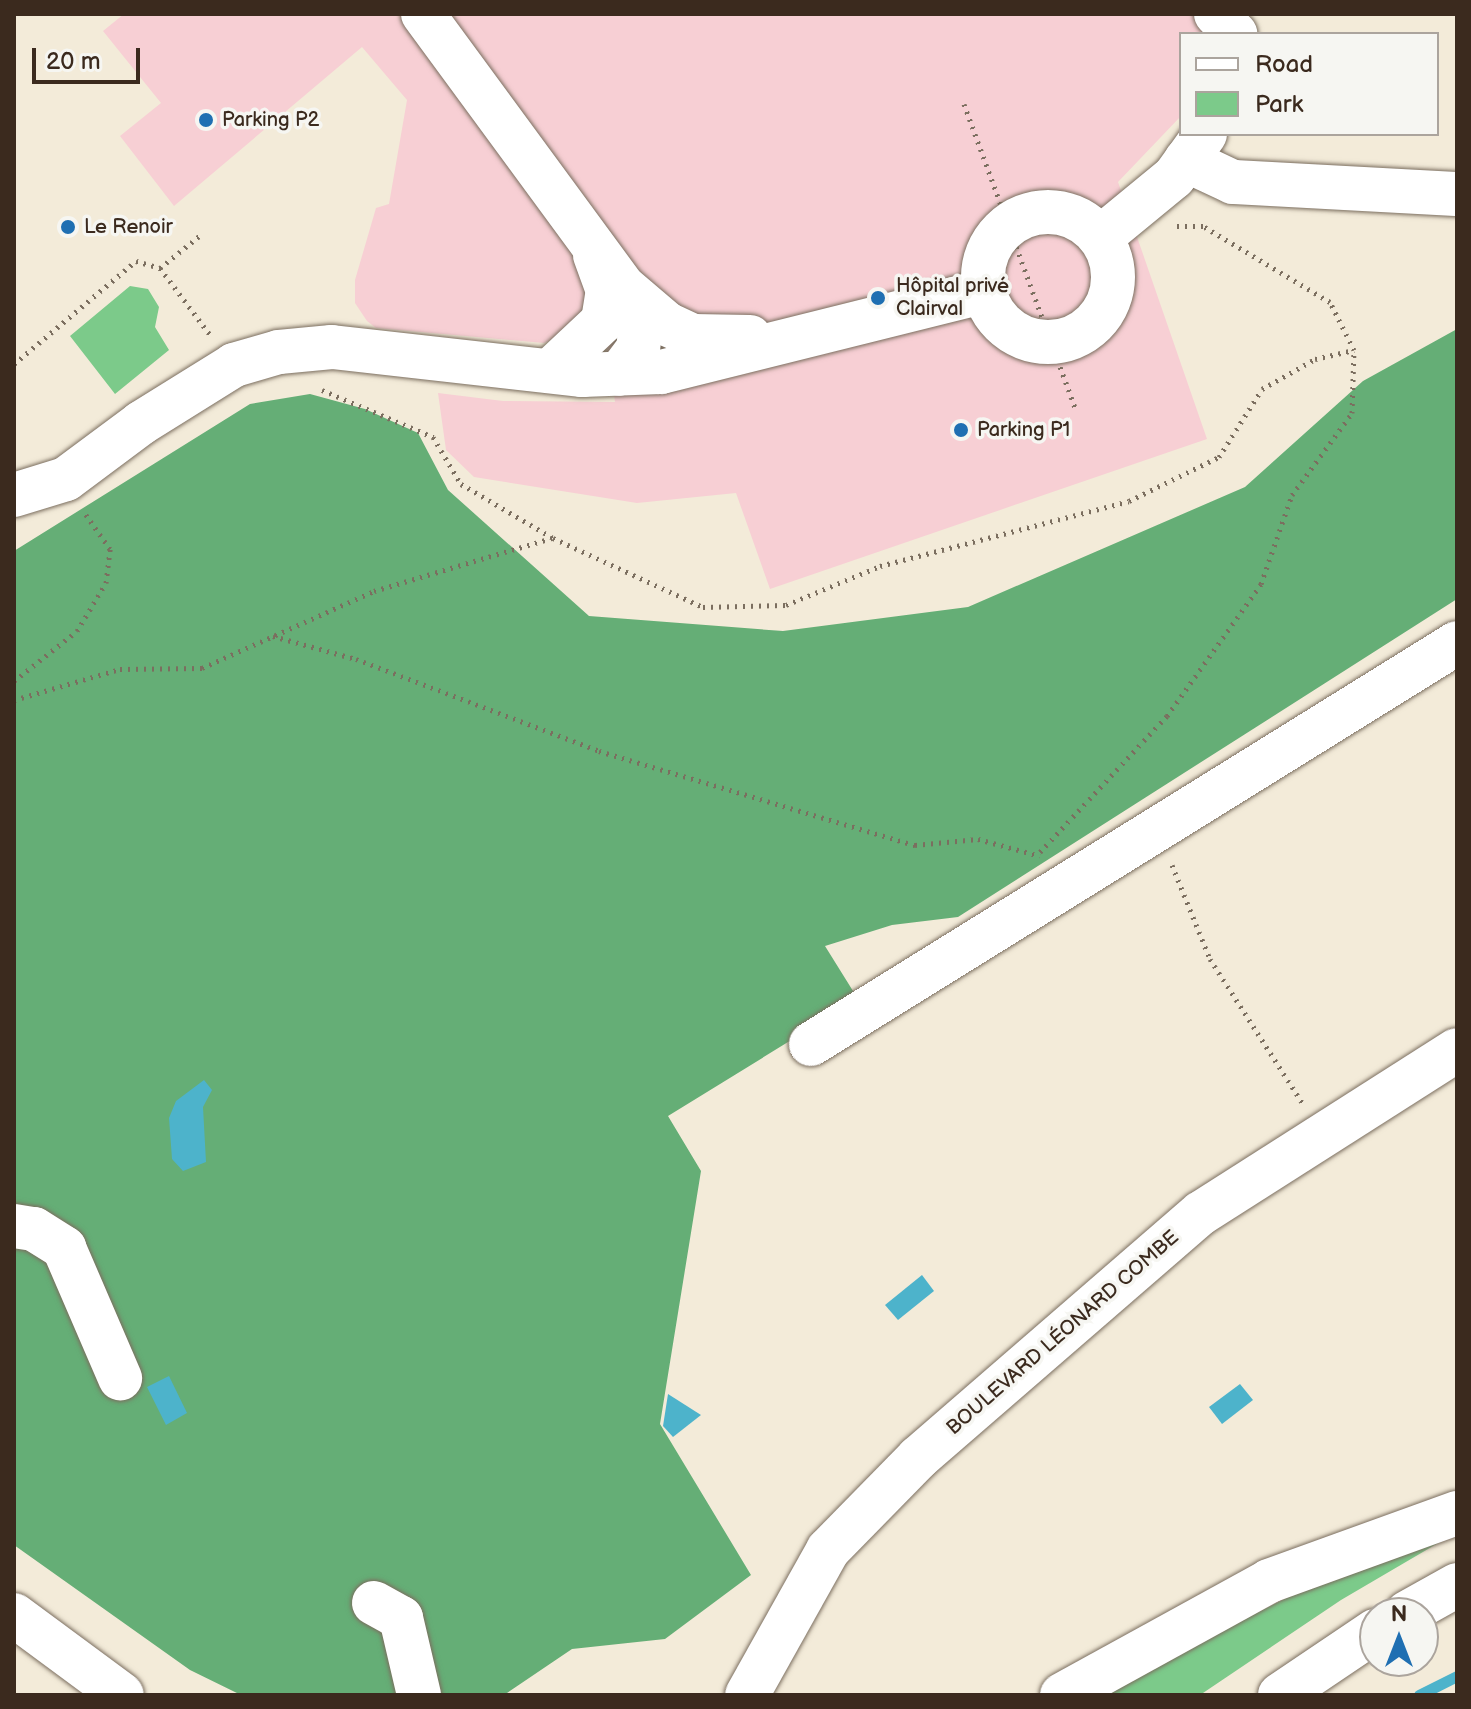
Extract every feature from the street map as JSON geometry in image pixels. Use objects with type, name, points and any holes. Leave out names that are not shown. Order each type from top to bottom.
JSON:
[{"type":"street","points":[[423,14],[642,312],[638,349],[619,374]]},
{"type":"street","points":[[1216,14],[1233,32]]},
{"type":"street","points":[[1101,237],[1152,215],[1188,157],[1233,182],[1457,194]]},
{"type":"street","points":[[1061,212],[1083,221],[1101,237],[1111,257],[1113,283],[1107,307],[1076,336],[1056,347],[1023,338],[998,322],[986,309],[982,264],[993,238],[1008,224],[1032,213],[1061,212]]},
{"type":"street","points":[[550,371],[603,321],[608,291],[591,243]]},
{"type":"street","points":[[625,287],[667,324],[693,336],[809,335]]},
{"type":"street","points":[[14,495],[66,479],[141,423],[234,365],[279,352],[332,347],[550,371],[619,374],[714,361],[809,335],[986,309]]},
{"type":"street","points":[[811,1044],[1457,643]]},
{"type":"street","name":"BOULEVARD LÉONARD COMBE","points":[[747,1695],[828,1550],[918,1458],[1201,1213],[1457,1050]]},
{"type":"street","points":[[14,1226],[34,1229],[64,1248],[120,1378]]},
{"type":"street","points":[[1062,1695],[1269,1581],[1457,1513]]},
{"type":"street","points":[[1436,1597],[1457,1585]]},
{"type":"street","points":[[374,1603],[401,1618],[419,1695]]},
{"type":"street","points":[[14,1615],[122,1695]]},
{"type":"street","points":[[1280,1695],[1359,1642]]},
{"type":"path","points":[[964,104],[1056,347],[1075,408]]},
{"type":"path","points":[[1038,855],[1167,716],[1261,584],[1292,495],[1352,413],[1354,350],[1330,302],[1203,226],[1152,215]]},
{"type":"path","points":[[160,268],[203,233]]},
{"type":"path","points":[[14,364],[136,261],[160,268],[234,365]]},
{"type":"path","points":[[986,309],[1020,345],[1056,347]]},
{"type":"path","points":[[279,352],[301,383],[365,405],[433,437],[461,484],[553,538],[703,607],[786,605],[880,566],[1129,501],[1219,457],[1262,389],[1315,359],[1354,350]]},
{"type":"path","points":[[14,681],[77,631],[106,583],[110,549],[83,511]]},
{"type":"path","points":[[14,700],[120,669],[202,668],[374,591],[553,538]]},
{"type":"path","points":[[273,636],[356,659],[599,751],[915,845],[978,839],[1038,855],[1076,877]]},
{"type":"path","points":[[1152,831],[1185,889],[1210,959],[1323,1135]]},
{"type":"shaded area","name":"Hôpital privé Clairval","points":[[124,14],[1240,14],[1231,32],[1179,32],[1179,118],[1118,182],[1207,439],[770,589],[736,493],[637,503],[474,477],[446,450],[438,393],[503,401],[615,402],[602,312],[587,294],[581,312],[558,337],[544,343],[376,328],[367,321],[355,303],[355,280],[376,208],[389,204],[407,100],[362,47],[174,206],[120,136],[161,103],[103,31]]},
{"type":"green space","points":[[130,286],[148,289],[159,307],[155,327],[169,350],[115,394],[70,336]]},
{"type":"green space","points":[[1457,329],[1457,599],[958,917],[892,925],[825,946],[858,999],[668,1116],[701,1171],[660,1424],[751,1575],[665,1639],[572,1649],[504,1695],[241,1695],[190,1670],[14,1545],[14,551],[250,404],[310,394],[365,409],[418,433],[448,490],[589,616],[783,631],[968,607],[1245,487],[1363,381]]},
{"type":"green space","points":[[1457,1532],[1341,1600],[1200,1695],[1106,1695],[1155,1664],[1330,1576]]},
{"type":"water","points":[[204,1080],[212,1090],[203,1107],[206,1162],[183,1171],[172,1159],[169,1118],[176,1101]]},
{"type":"water","points":[[922,1275],[934,1291],[898,1320],[885,1305]]},
{"type":"water","points":[[169,1376],[187,1413],[166,1425],[147,1387]]},
{"type":"water","points":[[1240,1384],[1253,1400],[1222,1424],[1209,1407]]},
{"type":"water","points":[[668,1394],[701,1415],[673,1437],[663,1426]]},
{"type":"waterway","points":[[1419,1695],[1457,1676]]},
{"type":"place","name":"Parking P2","points":[[206,120]]},
{"type":"place","name":"Le Renoir","points":[[68,227]]},
{"type":"place","name":"Hôpital privé Clairval","points":[[878,298]]},
{"type":"place","name":"Parking P1","points":[[961,430]]}]
